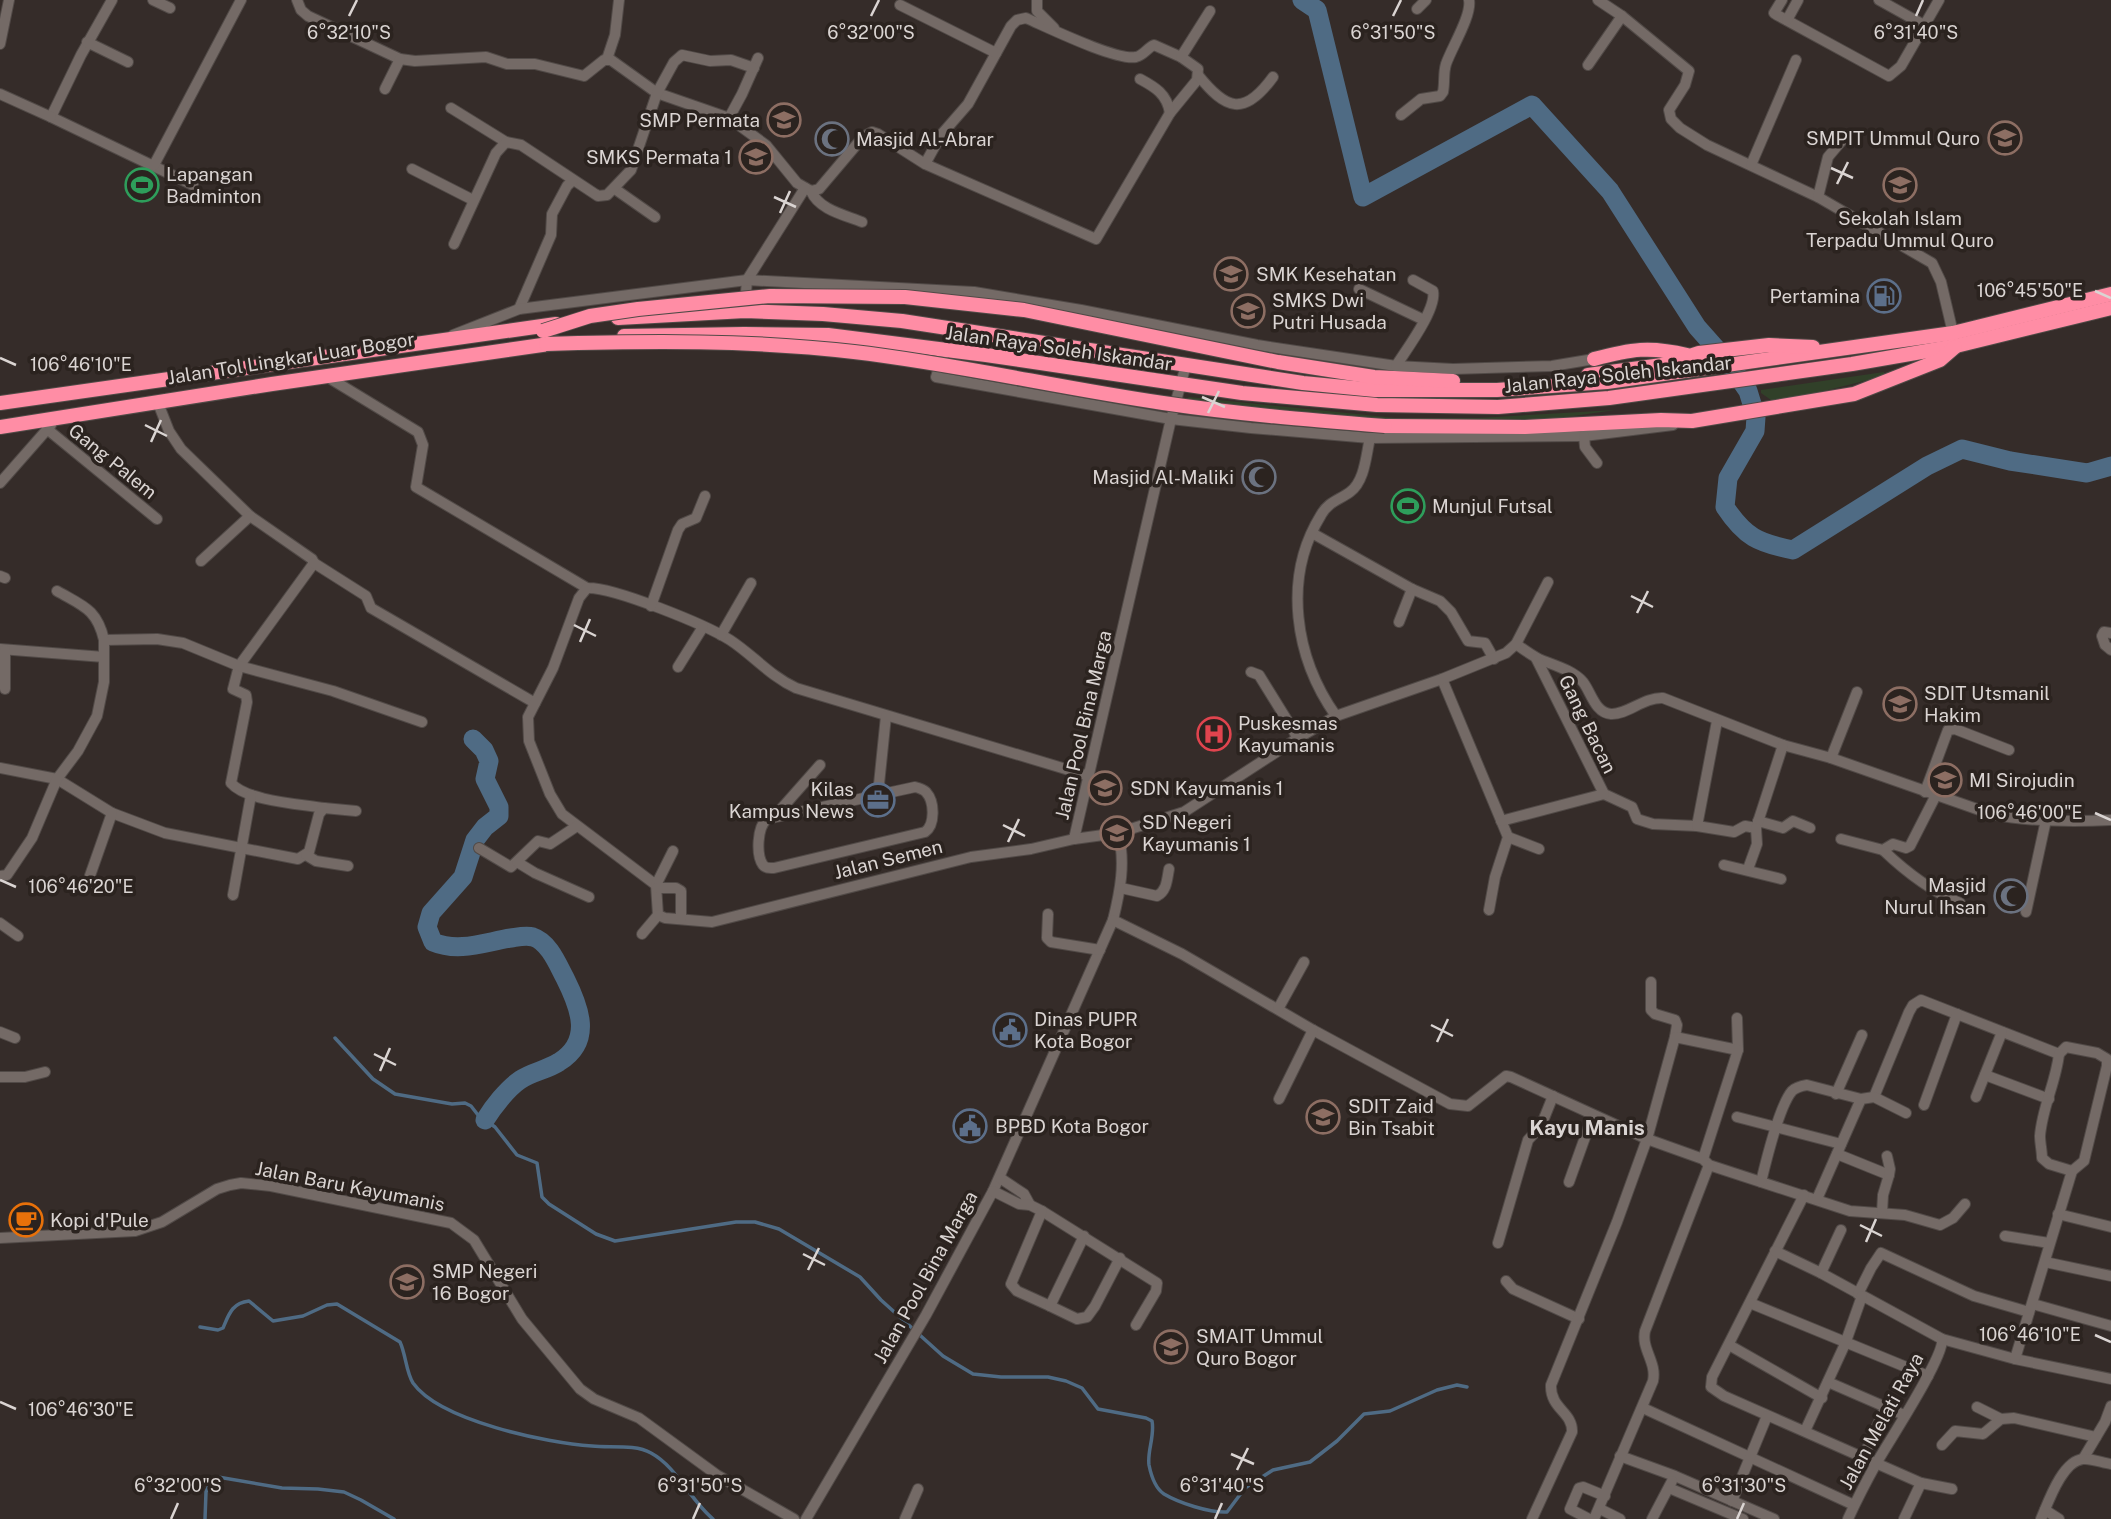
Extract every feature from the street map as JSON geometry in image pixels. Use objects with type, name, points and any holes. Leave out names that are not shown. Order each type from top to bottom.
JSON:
[{"type":"highway","name":"Jalan Raya Soleh Iskandar","points":[[0,405],[511,329],[645,316],[745,311],[902,321],[1303,383],[1375,390],[1545,387],[1695,371],[1850,349],[1955,339],[2111,294]]},
{"type":"highway","points":[[545,337],[590,316],[638,309],[770,296],[905,297],[1024,310],[1278,362],[1374,377],[1442,381],[1567,377],[1662,365],[1694,354],[1750,346],[1850,349]]},
{"type":"highway","name":"Jalan Raya Soleh Iskandar","points":[[0,427],[584,339],[645,335],[828,335],[1181,385],[1364,404],[1442,407],[1542,404],[1754,379],[2111,308]]},
{"type":"highway","points":[[645,316],[645,335]]},
{"type":"highway","points":[[545,337],[751,343],[855,352],[1164,403],[1287,418],[1385,425],[1525,427],[1661,420],[1693,421],[1854,394],[1940,360],[1955,339]]},
{"type":"highway","name":"Jalan Tol Lingkar Luar Bogor","points":[[0,405],[545,337]]},
{"type":"highway","name":"Jalan Tol Lingkar Luar Bogor","points":[[0,420],[212,390],[545,337]]},
{"type":"highway","points":[[1594,359],[1661,348],[1694,354]]},
{"type":"street","points":[[0,44],[9,0]]},
{"type":"street","points":[[51,117],[87,42],[112,0]]},
{"type":"street","points":[[153,0],[170,8]]},
{"type":"street","points":[[153,165],[241,0]]},
{"type":"street","points":[[297,0],[301,10],[308,16],[400,59],[415,61],[486,57],[506,64],[529,63],[584,76],[607,59],[615,35],[619,0]]},
{"type":"street","points":[[1037,0],[1037,11],[1056,31]]},
{"type":"street","points":[[1416,9],[1426,0]]},
{"type":"street","points":[[1401,115],[1421,99],[1440,96],[1443,92],[1443,75],[1459,32],[1470,13],[1469,0]]},
{"type":"street","points":[[1600,0],[1689,71],[1685,86],[1671,105],[1671,119],[1680,128],[1707,145],[1818,197],[1932,263],[1941,282],[1955,339]]},
{"type":"street","points":[[1782,0],[1774,13],[1889,76],[1898,71],[1939,0]]},
{"type":"street","points":[[1787,20],[1798,0]]},
{"type":"street","points":[[1879,0],[1924,25]]},
{"type":"street","points":[[900,5],[996,53]]},
{"type":"street","points":[[1181,57],[1210,11]]},
{"type":"street","points":[[1588,65],[1622,16]]},
{"type":"street","points":[[808,190],[819,189],[863,137],[872,132],[883,136],[925,164],[1096,239],[1170,113],[1196,80],[1198,69],[1181,57],[1154,45],[1141,55],[1131,57],[1106,51],[1021,19],[1011,26],[968,104],[941,135],[925,164]]},
{"type":"street","points":[[87,42],[128,62]]},
{"type":"street","points":[[451,108],[506,142],[521,145],[598,196],[607,195],[615,189],[631,170],[657,93],[674,62],[682,55],[710,61],[756,63],[729,118]]},
{"type":"street","points":[[385,89],[400,59]]},
{"type":"street","points":[[607,59],[657,93],[729,118],[771,150],[822,205],[862,222]]},
{"type":"street","points":[[1751,164],[1796,60]]},
{"type":"street","points":[[1198,75],[1212,93],[1233,104],[1250,102],[1273,77]]},
{"type":"street","points":[[1140,79],[1160,91],[1168,103],[1170,113]]},
{"type":"street","points":[[0,94],[192,185]]},
{"type":"street","points":[[1818,197],[1828,157],[1844,138]]},
{"type":"street","points":[[454,244],[496,153],[506,142]]},
{"type":"street","points":[[412,169],[473,200]]},
{"type":"street","points":[[520,309],[551,235],[552,214],[573,180]]},
{"type":"street","points":[[615,189],[655,217]]},
{"type":"street","points":[[745,311],[747,280],[808,190]]},
{"type":"street","points":[[443,338],[520,309],[747,280],[974,292],[1257,345],[1396,366],[1453,369],[1552,366],[1594,359]]},
{"type":"street","points":[[1396,366],[1434,298],[1433,291],[1413,280]]},
{"type":"street","points":[[1359,289],[1424,320]]},
{"type":"street","points":[[945,350],[936,377],[1171,419],[1251,428],[1370,438],[1584,436],[1693,421]]},
{"type":"street","name":"Jalan Pool Bina Marga","points":[[806,1519],[926,1315],[1000,1178],[1113,920],[1121,888],[1121,844],[1118,833],[1074,839],[1171,419],[1186,365]]},
{"type":"street","points":[[326,376],[418,432],[423,445],[416,487],[587,588],[599,589],[651,606],[721,635],[786,684],[807,693],[1089,776]]},
{"type":"street","points":[[158,403],[175,441],[250,516],[314,563],[366,596],[371,608],[535,703]]},
{"type":"street","points":[[0,483],[58,418]]},
{"type":"street","name":"Gang Palem","points":[[47,429],[157,519]]},
{"type":"street","points":[[1584,436],[1585,447],[1597,463]]},
{"type":"street","points":[[1336,716],[1311,673],[1297,622],[1298,590],[1312,533],[1328,505],[1352,491],[1360,479],[1370,438]]},
{"type":"street","points":[[651,606],[678,530],[682,524],[696,518],[705,496]]},
{"type":"street","points":[[201,561],[250,516]]},
{"type":"street","points":[[1312,533],[1412,589],[1440,601],[1451,612],[1468,641],[1485,643],[1493,659]]},
{"type":"street","points":[[314,563],[239,666],[233,689],[246,695],[247,702],[232,783],[238,790],[251,795],[356,811]]},
{"type":"street","points":[[1118,833],[1184,812],[1336,716],[1442,679],[1506,653],[1516,644],[1548,582]]},
{"type":"street","points":[[721,635],[751,583]]},
{"type":"street","points":[[587,588],[579,598],[553,668],[527,724],[532,752],[557,807],[577,826],[657,887],[676,888],[681,891],[681,919]]},
{"type":"street","points":[[1399,622],[1412,589]]},
{"type":"street","points":[[0,876],[7,875],[32,838],[57,779],[78,751],[97,716],[104,682],[104,640],[97,618],[91,611],[57,591]]},
{"type":"street","points":[[678,667],[703,627]]},
{"type":"street","points":[[2111,633],[2104,632],[2102,636],[2105,645],[2111,650]]},
{"type":"street","points":[[104,640],[170,640],[239,666],[333,691],[422,722]]},
{"type":"street","points":[[1516,644],[1536,657],[1577,676],[1597,707],[1606,713],[1615,713],[1656,698],[1670,700],[1717,721],[1783,745],[1831,758],[1991,814],[2046,820],[2111,820]]},
{"type":"street","points":[[5,689],[3,649],[104,657]]},
{"type":"street","name":"Gang Bacan","points":[[1536,657],[1604,794],[1632,807],[1637,819],[1647,823]]},
{"type":"street","points":[[1251,672],[1259,675],[1298,738]]},
{"type":"street","points":[[1442,679],[1508,836],[1539,849]]},
{"type":"street","points":[[1831,758],[1857,692]]},
{"type":"street","points":[[878,794],[886,716]]},
{"type":"street","points":[[1697,826],[1717,721]]},
{"type":"street","points":[[1883,850],[1893,844],[1906,848],[1910,846],[1931,794],[1948,730],[1955,729],[2009,750]]},
{"type":"street","points":[[1748,869],[1757,844],[1757,824],[1783,745]]},
{"type":"street","points":[[774,817],[820,765]]},
{"type":"street","points":[[0,768],[57,779],[112,813],[165,834],[298,859],[306,855],[311,847],[319,814],[324,808]]},
{"type":"street","points":[[915,787],[924,790],[929,796],[932,826],[925,832],[770,868],[762,863],[758,836],[762,823],[774,817],[878,794],[915,787]]},
{"type":"street","points":[[1501,821],[1604,794]]},
{"type":"street","points":[[233,895],[251,795]]},
{"type":"street","points":[[86,887],[112,813]]},
{"type":"street","points":[[2026,912],[2046,820]]},
{"type":"street","points":[[1647,835],[1647,823],[1697,826],[1734,832],[1757,824],[1783,828],[1793,821],[1810,828]]},
{"type":"street","points":[[479,848],[509,867],[538,841],[550,844],[577,826]]},
{"type":"street","points":[[1489,910],[1495,877],[1508,836]]},
{"type":"street","name":"Jalan Semen","points":[[658,915],[712,922],[971,857],[1031,849],[1074,839]]},
{"type":"street","points":[[1842,839],[1883,850],[1927,887],[1960,903]]},
{"type":"street","points":[[642,934],[658,915],[657,887],[673,851]]},
{"type":"street","points":[[306,855],[316,861],[348,866]]},
{"type":"street","points":[[517,862],[589,897]]},
{"type":"street","points":[[1724,865],[1781,879]]},
{"type":"street","points":[[1121,888],[1161,895],[1170,869]]},
{"type":"street","points":[[1048,914],[1046,937],[1051,942],[1100,950]]},
{"type":"street","points":[[1113,920],[1182,954],[1313,1030],[1450,1104],[1468,1106],[1506,1076],[1647,1139],[1761,1182],[1850,1211],[1905,1215],[1940,1225],[1953,1218],[1965,1204]]},
{"type":"street","points":[[0,923],[18,936]]},
{"type":"street","points":[[1278,1009],[1304,962]]},
{"type":"street","points":[[1532,1519],[1572,1432],[1570,1421],[1552,1400],[1551,1385],[1647,1139],[1675,1037],[1675,1020],[1655,1014],[1651,1010],[1651,982]]},
{"type":"street","points":[[1874,1097],[1913,1005],[1921,1000],[2059,1054]]},
{"type":"street","points":[[1924,1105],[1957,1014]]},
{"type":"street","points":[[1594,1516],[1653,1381],[1655,1369],[1643,1342],[1645,1331],[1706,1162],[1738,1050],[1737,1018]]},
{"type":"street","points":[[1279,1099],[1313,1030]]},
{"type":"street","points":[[0,1032],[15,1038]]},
{"type":"street","points":[[1976,1097],[2002,1032]]},
{"type":"street","points":[[1836,1094],[1862,1035]]},
{"type":"street","points":[[1675,1037],[1738,1050]]},
{"type":"street","points":[[2015,1359],[2072,1171],[2084,1161],[2107,1059],[2098,1053],[2066,1047],[2059,1054],[2040,1138],[2042,1158],[2049,1164],[2072,1171]]},
{"type":"street","points":[[0,1077],[25,1077],[45,1072]]},
{"type":"street","points":[[1985,1075],[2049,1099]]},
{"type":"street","points":[[1761,1182],[1775,1128],[1791,1092],[1798,1086],[1807,1085],[1861,1099],[1874,1097],[1906,1113]]},
{"type":"street","points":[[1498,1243],[1528,1140],[1539,1128],[1553,1097]]},
{"type":"street","points":[[1817,1199],[1861,1099]]},
{"type":"street","points":[[1569,1182],[1593,1115]]},
{"type":"street","points":[[1737,1117],[1839,1149],[1889,1175]]},
{"type":"street","points":[[1882,1213],[1883,1195],[1889,1175],[1886,1156]]},
{"type":"street","points":[[1000,1178],[1024,1194],[1030,1205]]},
{"type":"street","name":"Jalan Baru Kayumanis","points":[[0,1238],[135,1231],[162,1222],[217,1189],[241,1183],[271,1186],[451,1223],[474,1240],[522,1319],[580,1389],[594,1399],[639,1418],[717,1475],[794,1519]]},
{"type":"street","points":[[993,1191],[1018,1204],[1030,1205],[1042,1211],[1120,1258],[1158,1285],[1136,1325]]},
{"type":"street","points":[[1804,1195],[1712,1377],[1711,1387],[1724,1396],[1876,1464],[1921,1483],[1952,1489]]},
{"type":"street","points":[[1042,1211],[1011,1284],[1017,1291],[1077,1319],[1087,1317],[1096,1306],[1120,1258]]},
{"type":"street","points":[[2058,1214],[2111,1227]]},
{"type":"street","points":[[1821,1273],[1841,1230]]},
{"type":"street","points":[[1050,1306],[1084,1236]]},
{"type":"street","points":[[2005,1236],[2049,1243]]},
{"type":"street","points":[[1775,1251],[1942,1339],[2015,1359],[2111,1379]]},
{"type":"street","points":[[1805,1431],[1845,1344],[1871,1268],[1881,1253],[1974,1296],[2111,1326]]},
{"type":"street","points":[[2045,1262],[2111,1276]]},
{"type":"street","points":[[1506,1281],[1513,1289],[1579,1319]]},
{"type":"street","points":[[1750,1303],[1928,1376]]},
{"type":"street","name":"Jalan Melati Raya","points":[[1847,1519],[1928,1376],[1943,1345],[1942,1339]]},
{"type":"street","points":[[1729,1345],[1822,1398]]},
{"type":"street","points":[[1828,1382],[1904,1415]]},
{"type":"street","points":[[1863,1458],[1886,1406]]},
{"type":"street","points":[[2059,1519],[2043,1515],[2066,1469],[2083,1458],[2111,1406]]},
{"type":"street","points":[[1643,1408],[1854,1505]]},
{"type":"street","points":[[1977,1408],[2001,1419],[2022,1418],[2096,1437]]},
{"type":"street","points":[[1732,1501],[1768,1416]]},
{"type":"street","points":[[1942,1445],[1955,1431],[1983,1434],[2001,1419]]},
{"type":"street","points":[[1620,1456],[1675,1476],[1732,1501],[1755,1515],[1774,1519]]},
{"type":"street","points":[[2083,1458],[2111,1464]]},
{"type":"street","points":[[1652,1519],[1675,1476]]},
{"type":"street","points":[[1904,1519],[1921,1483]]},
{"type":"street","points":[[1605,1496],[1583,1487],[1579,1488],[1570,1509],[1594,1516],[1620,1519]]},
{"type":"street","points":[[1669,1488],[1743,1519]]},
{"type":"street","points":[[905,1519],[918,1489]]},
{"type":"green space","points":[[1884,372],[1884,376],[1772,404],[1771,400],[1761,393],[1761,390]]},
{"type":"green space","points":[[1189,397],[1396,418],[1478,418],[1615,410],[1511,425],[1424,424],[1183,402]]},
{"type":"waterway","points":[[1302,0],[1317,10],[1363,197],[1532,105],[1610,191],[1697,327],[1728,362],[1748,391],[1756,417],[1755,431],[1728,478],[1725,507],[1753,537],[1770,545],[1793,550],[1927,466],[1962,449],[2010,461],[2087,473],[2111,466]]},
{"type":"waterway","points":[[473,739],[484,750],[489,761],[485,779],[499,807],[499,816],[485,827],[475,840],[463,877],[431,913],[427,927],[433,942],[452,947],[472,946],[522,936],[539,940],[552,954],[565,978],[579,1012],[580,1023],[580,1034],[570,1054],[554,1065],[520,1080],[501,1098],[485,1120]]},
{"type":"waterway","points":[[335,1038],[373,1079],[395,1094],[471,1106],[478,1115],[495,1127],[517,1155],[537,1163],[542,1197],[596,1234],[615,1241],[736,1222],[755,1222],[779,1229],[860,1277],[881,1300],[943,1356],[973,1374],[1048,1377],[1066,1381],[1082,1388],[1098,1409],[1152,1421],[1149,1460],[1154,1481],[1164,1494],[1195,1507],[1227,1512],[1245,1488],[1273,1470],[1310,1462],[1337,1441],[1364,1414],[1390,1411],[1437,1390],[1457,1385],[1467,1387]]},
{"type":"waterway","points":[[200,1327],[218,1330],[223,1328],[229,1314],[243,1302],[249,1301],[273,1321],[303,1316],[327,1305],[337,1304],[400,1342],[413,1383],[446,1408],[470,1419],[523,1435],[572,1444],[645,1450],[660,1459],[676,1475],[713,1519]]},
{"type":"waterway","points":[[205,1519],[206,1492],[211,1481],[218,1477],[282,1488],[344,1492],[394,1519]]},
{"type":"place","name":"SMP Permata","points":[[784,120]]},
{"type":"place","name":"SMPIT Ummul Quro","points":[[2005,138]]},
{"type":"place","name":"Masjid Al-Abrar","points":[[832,139]]},
{"type":"place","name":"SMKS Permata 1","points":[[756,157]]},
{"type":"place","name":"Lapangan Badminton","points":[[142,185]]},
{"type":"place","name":"Sekolah Islam Terpadu Ummul Quro","points":[[1900,185]]},
{"type":"place","name":"SMK Kesehatan","points":[[1231,274]]},
{"type":"place","name":"Pertamina","points":[[1884,296]]},
{"type":"place","name":"SMKS Dwi Putri Husada","points":[[1248,311]]},
{"type":"place","name":"Masjid Al-Maliki","points":[[1259,477]]},
{"type":"place","name":"Munjul Futsal","points":[[1408,506]]},
{"type":"place","name":"SDIT Utsmanil Hakim","points":[[1900,704]]},
{"type":"place","name":"Puskesmas Kayumanis","points":[[1214,734]]},
{"type":"place","name":"MI Sirojudin","points":[[1945,780]]},
{"type":"place","name":"SDN Kayumanis 1","points":[[1105,788]]},
{"type":"place","name":"Kilas Kampus News","points":[[878,800]]},
{"type":"place","name":"SD Negeri Kayumanis 1","points":[[1117,833]]},
{"type":"place","name":"Masjid Nurul Ihsan","points":[[2011,896]]},
{"type":"place","name":"Dinas PUPR Kota Bogor","points":[[1010,1030]]},
{"type":"place","name":"SDIT Zaid Bin Tsabit","points":[[1323,1117]]},
{"type":"place","name":"BPBD Kota Bogor","points":[[970,1126]]},
{"type":"place","name":"Kopi d'Pule","points":[[26,1220]]},
{"type":"place","name":"SMP Negeri 16 Bogor","points":[[407,1282]]},
{"type":"place","name":"SMAIT Ummul Quro Bogor","points":[[1171,1347]]},
{"type":"district","name":"Kayu Manis","points":[[1587,1127]]}]
